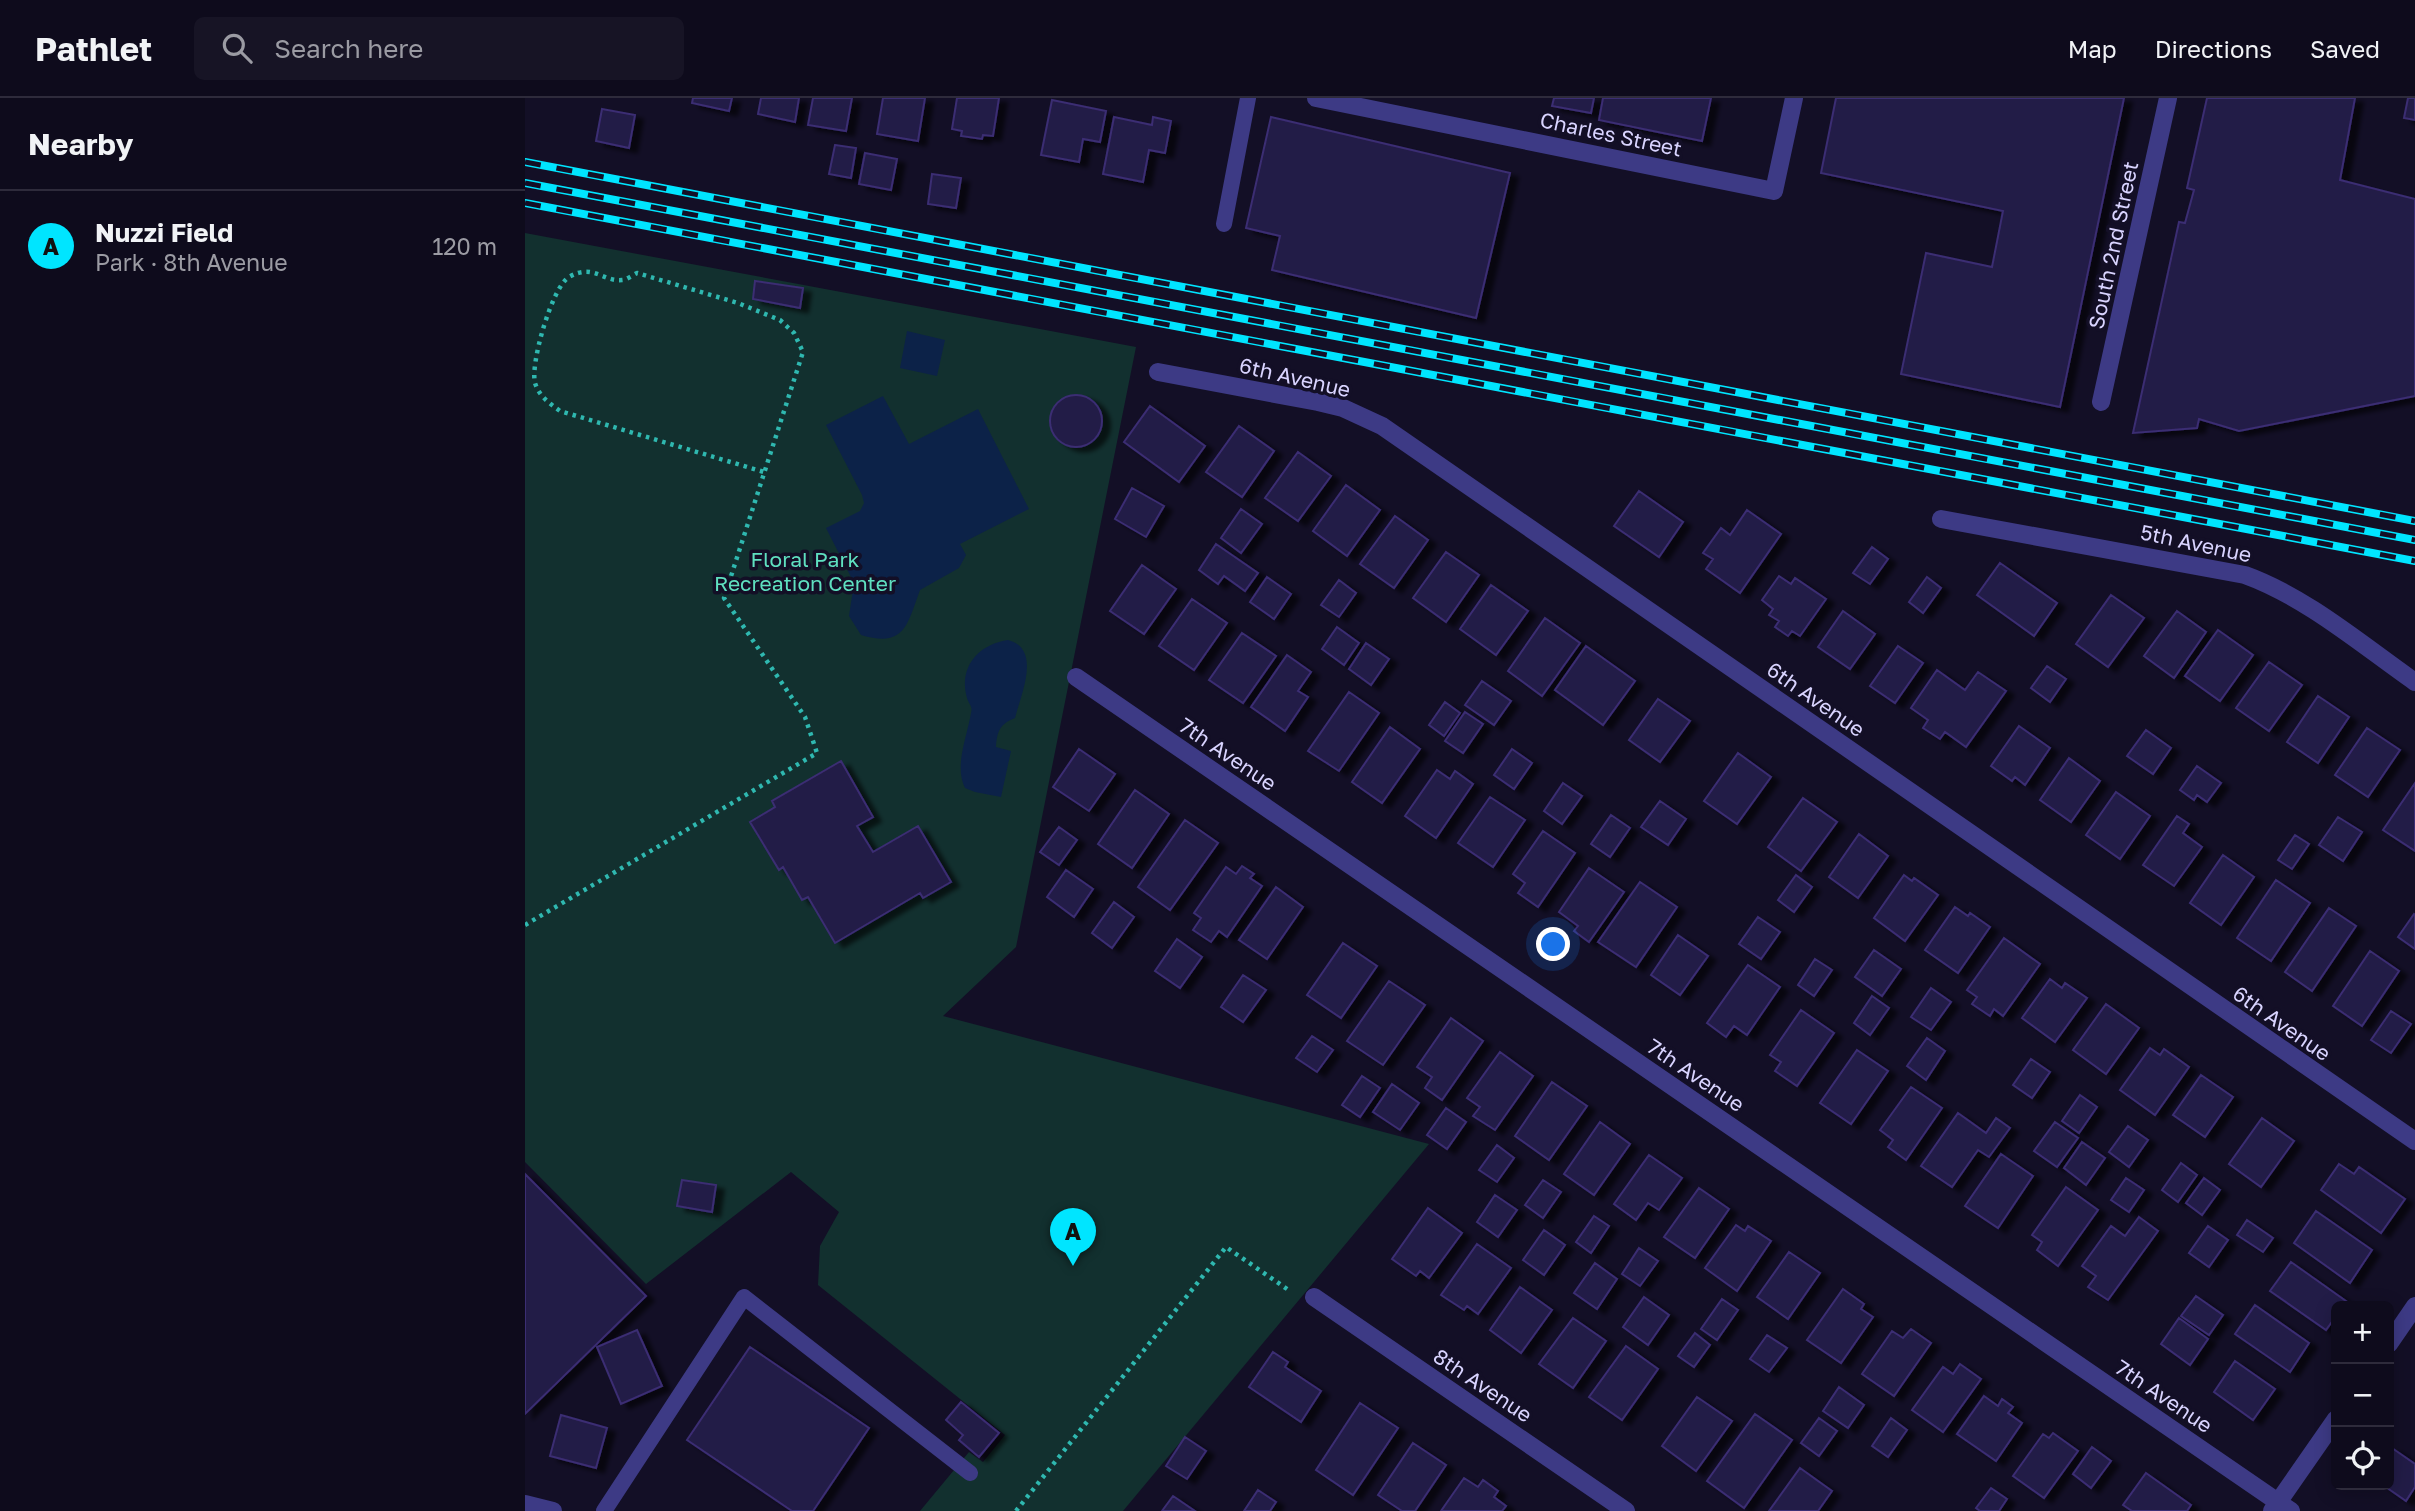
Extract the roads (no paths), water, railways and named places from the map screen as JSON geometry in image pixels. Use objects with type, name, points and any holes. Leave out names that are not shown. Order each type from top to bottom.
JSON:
[{"type":"street","name":"Charles Street","points":[[1316,98],[1398,105],[1774,191],[1794,98]]},
{"type":"street","name":"South 2nd Street","points":[[2101,402],[2168,98]]},
{"type":"street","name":"6th Avenue","points":[[1158,372],[1318,402],[1343,408],[1383,426],[2415,1142]]},
{"type":"street","name":"5th Avenue","points":[[1941,519],[2245,575],[2266,582],[2415,682]]},
{"type":"street","name":"7th Avenue","points":[[1076,677],[2280,1508]]},
{"type":"street","name":"8th Avenue","points":[[1314,1297],[1626,1511]]},
{"type":"street","points":[[2394,1337],[2415,1306]]},
{"type":"street","points":[[2280,1508],[2331,1427]]},
{"type":"street","points":[[525,1504],[553,1511]]},
{"type":"lane","points":[[1224,223],[1248,98]]},
{"type":"lane","points":[[604,1511],[744,1297],[970,1472]]},
{"type":"water","points":[[907,331],[945,340],[937,376],[900,368]]},
{"type":"water","points":[[883,396],[909,444],[978,409],[1029,509],[960,544],[966,555],[959,568],[920,590],[907,623],[896,636],[876,638],[861,635],[849,616],[854,583],[826,528],[860,511],[864,503],[826,425]]},
{"type":"water","points":[[1008,640],[1018,645],[1024,653],[1027,673],[1015,718],[1000,729],[997,737],[996,747],[1011,751],[1001,797],[965,788],[961,761],[971,711],[965,687],[968,667],[988,646]]},
{"type":"railway","points":[[525,162],[2415,521]]},
{"type":"railway","points":[[525,183],[2415,540]]},
{"type":"railway","points":[[525,203],[2415,561]]},
{"type":"place","name":"Nuzzi Field","points":[[1073,1266]]},
{"type":"park label","name":"Floral Park Recreation Center","points":[[805,571]]}]
